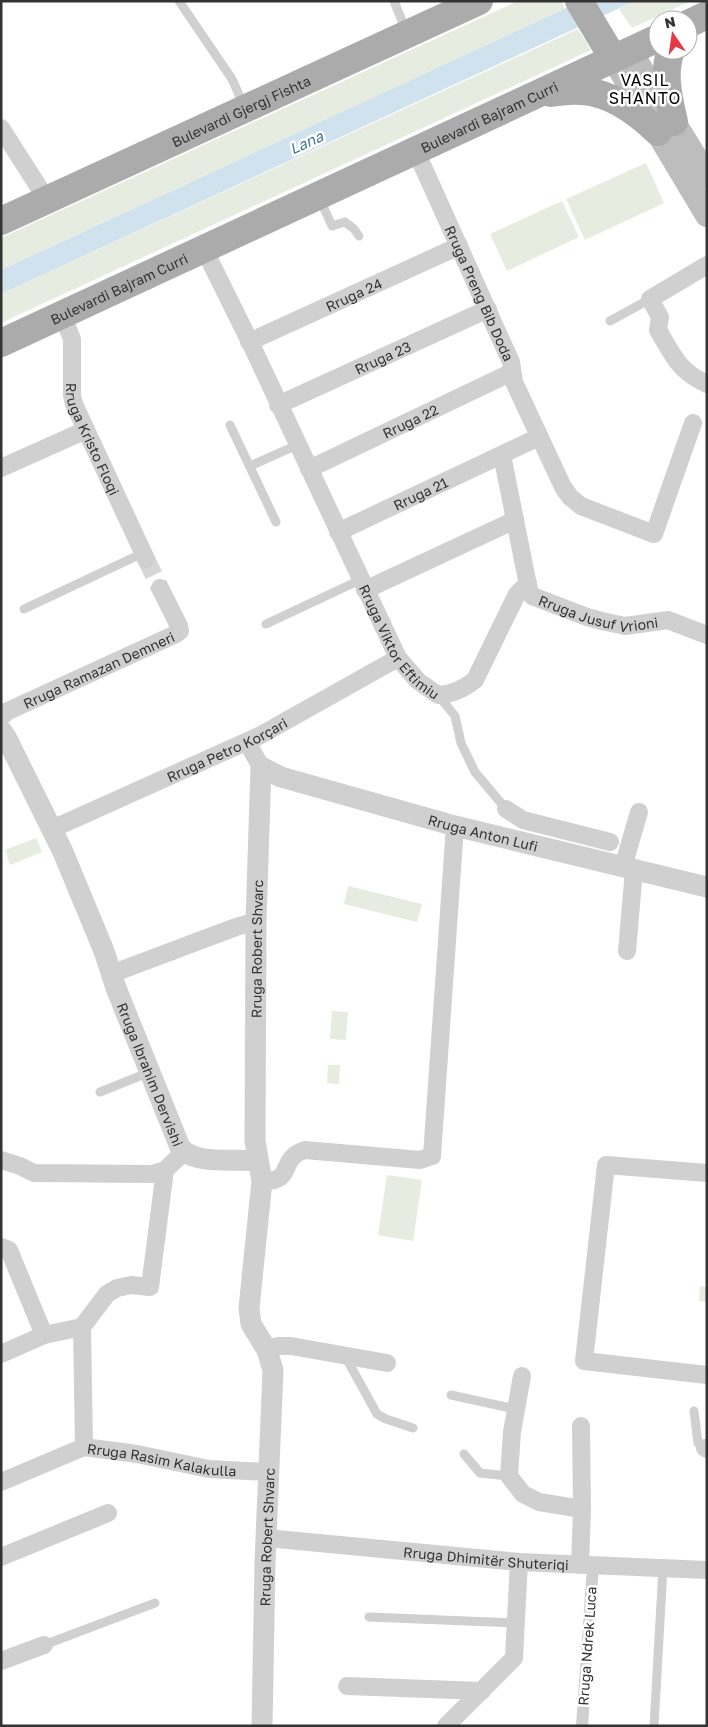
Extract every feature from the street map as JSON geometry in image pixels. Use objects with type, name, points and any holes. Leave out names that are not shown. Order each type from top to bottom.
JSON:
[{"type":"main road","name":"Bulevardi Gjergj Fishta","points":[[1,221],[479,1]]},
{"type":"main road","points":[[578,1],[616,44],[666,127],[707,215]]},
{"type":"main road","points":[[600,1],[616,44]]},
{"type":"main road","name":"Bulevardi Bajram Curri","points":[[1,343],[536,94],[616,44],[648,39]]},
{"type":"main road","points":[[666,127],[668,60]]},
{"type":"main road","points":[[536,94],[593,92],[624,105],[666,127],[707,176]]},
{"type":"street","points":[[1,128],[47,200]]},
{"type":"street","name":"Rruga Preng Bib Doda","points":[[415,150],[511,362],[514,382],[563,487],[570,497],[581,506],[654,534],[693,423]]},
{"type":"street","name":"Rruga 24","points":[[249,342],[459,246]]},
{"type":"street","name":"Rruga Viktor Eftimiu","points":[[204,249],[398,658],[418,681],[438,695]]},
{"type":"street","points":[[703,382],[678,364],[658,330],[660,317],[650,299],[707,265]]},
{"type":"street","name":"Rruga 23","points":[[278,405],[488,309]]},
{"type":"street","name":"Rruga Kristo Floqi","points":[[62,314],[72,340],[72,395],[74,404],[144,556]]},
{"type":"street","name":"Rruga 22","points":[[309,470],[512,372]]},
{"type":"street","points":[[1,468],[86,430]]},
{"type":"street","points":[[438,695],[456,692],[475,680],[517,594],[528,583],[502,454],[539,437]]},
{"type":"street","name":"Rruga 21","points":[[338,532],[502,454]]},
{"type":"street","points":[[363,585],[515,520]]},
{"type":"street","name":"Rruga Jusuf Vrioni","points":[[528,583],[532,596],[587,617],[625,626],[668,620],[707,635]]},
{"type":"street","name":"Rruga Ramazan Demneri","points":[[1,717],[8,711],[180,631],[160,588]]},
{"type":"street","name":"Rruga Petro Korçari","points":[[52,829],[247,742],[398,658]]},
{"type":"street","name":"Rruga Ibrahim Dervishi","points":[[1,730],[63,852],[180,1147],[184,1152],[165,1170]]},
{"type":"street","points":[[247,742],[261,767]]},
{"type":"street","name":"Rruga Anton Lufi","points":[[261,767],[281,777],[456,826],[707,887]]},
{"type":"street","name":"Rruga Robert Shvarc","points":[[261,767],[256,921],[255,1141],[260,1171],[249,1308],[251,1324],[267,1350],[273,1370],[268,1472],[262,1726]]},
{"type":"street","name":"Rruga Viktor Eftimiu","points":[[506,809],[523,820],[610,842]]},
{"type":"street","points":[[627,951],[629,869],[639,812]]},
{"type":"street","points":[[184,1152],[198,1158],[260,1171],[273,1182],[278,1180],[285,1172],[294,1153],[304,1150],[420,1160],[432,1156],[456,826]]},
{"type":"street","points":[[111,974],[256,921]]},
{"type":"street","points":[[1,1160],[34,1173],[152,1174],[165,1170],[150,1287],[131,1285],[117,1288],[108,1294],[82,1327],[84,1447]]},
{"type":"street","points":[[707,1173],[606,1164],[584,1361],[707,1375]]},
{"type":"street","points":[[2,1246],[9,1250],[44,1335]]},
{"type":"street","points":[[1,1354],[44,1335],[82,1327]]},
{"type":"street","points":[[267,1350],[284,1346],[387,1363]]},
{"type":"street","points":[[522,1376],[515,1409],[509,1476],[523,1494],[539,1502],[582,1509]]},
{"type":"street","points":[[581,1426],[582,1509],[586,1566]]},
{"type":"street","name":"Rruga Rasim Kalakulla","points":[[1,1482],[84,1447],[137,1454],[209,1469],[268,1472]]},
{"type":"street","points":[[1,1557],[108,1513]]},
{"type":"street","name":"Rruga Dhimitër Shuteriqi","points":[[266,1538],[519,1562],[707,1570]]},
{"type":"street","points":[[446,1726],[514,1658],[519,1562]]},
{"type":"street","name":"Rruga Ndrek Luca","points":[[582,1726],[586,1566]]},
{"type":"street","points":[[1,1661],[44,1645]]},
{"type":"street","points":[[347,1686],[482,1691]]},
{"type":"lane","points":[[179,1],[232,79],[245,108]]},
{"type":"lane","points":[[394,1],[407,34]]},
{"type":"lane","points":[[318,195],[332,226],[345,222],[359,236]]},
{"type":"lane","points":[[610,321],[650,299]]},
{"type":"lane","points":[[230,425],[276,522]]},
{"type":"lane","points":[[250,466],[297,445]]},
{"type":"lane","points":[[24,609],[144,556]]},
{"type":"lane","points":[[266,624],[363,585]]},
{"type":"lane","name":"Rruga Viktor Eftimiu","points":[[438,695],[455,716],[461,743],[475,772],[506,809]]},
{"type":"lane","points":[[100,1092],[150,1072]]},
{"type":"lane","points":[[344,1356],[377,1414],[413,1428]]},
{"type":"lane","points":[[451,1395],[515,1409]]},
{"type":"lane","points":[[694,1411],[698,1443],[706,1449]]},
{"type":"lane","points":[[464,1454],[480,1473],[509,1476]]},
{"type":"lane","points":[[654,1726],[664,1568]]},
{"type":"lane","points":[[44,1645],[155,1603]]},
{"type":"lane","points":[[369,1617],[516,1623]]},
{"type":"shaded area","points":[[518,1],[561,1],[565,9],[1,270],[1,238]]},
{"type":"shaded area","points":[[635,1],[691,1],[671,10],[648,10],[648,21],[632,28],[619,9]]},
{"type":"shaded area","points":[[578,29],[591,50],[1,323],[1,294]]},
{"type":"shaded area","points":[[646,163],[664,203],[585,240],[566,199]]},
{"type":"shaded area","points":[[562,201],[579,237],[507,271],[490,234]]},
{"type":"shaded area","points":[[36,838],[42,852],[10,865],[5,850]]},
{"type":"shaded area","points":[[348,886],[422,904],[417,922],[344,904]]},
{"type":"shaded area","points":[[332,1011],[348,1012],[346,1040],[330,1039]]},
{"type":"shaded area","points":[[328,1065],[340,1065],[339,1084],[327,1083]]},
{"type":"shaded area","points":[[387,1175],[422,1180],[413,1241],[378,1235]]},
{"type":"shaded area","points":[[700,1286],[707,1287],[707,1302],[699,1301]]},
{"type":"water","name":"Lana","points":[[582,1],[635,1],[1,294],[1,270]]},
{"type":"tunnel","points":[[146,559],[160,588]]},
{"type":"district","name":"VASIL SHANTO","points":[[645,89]]}]
